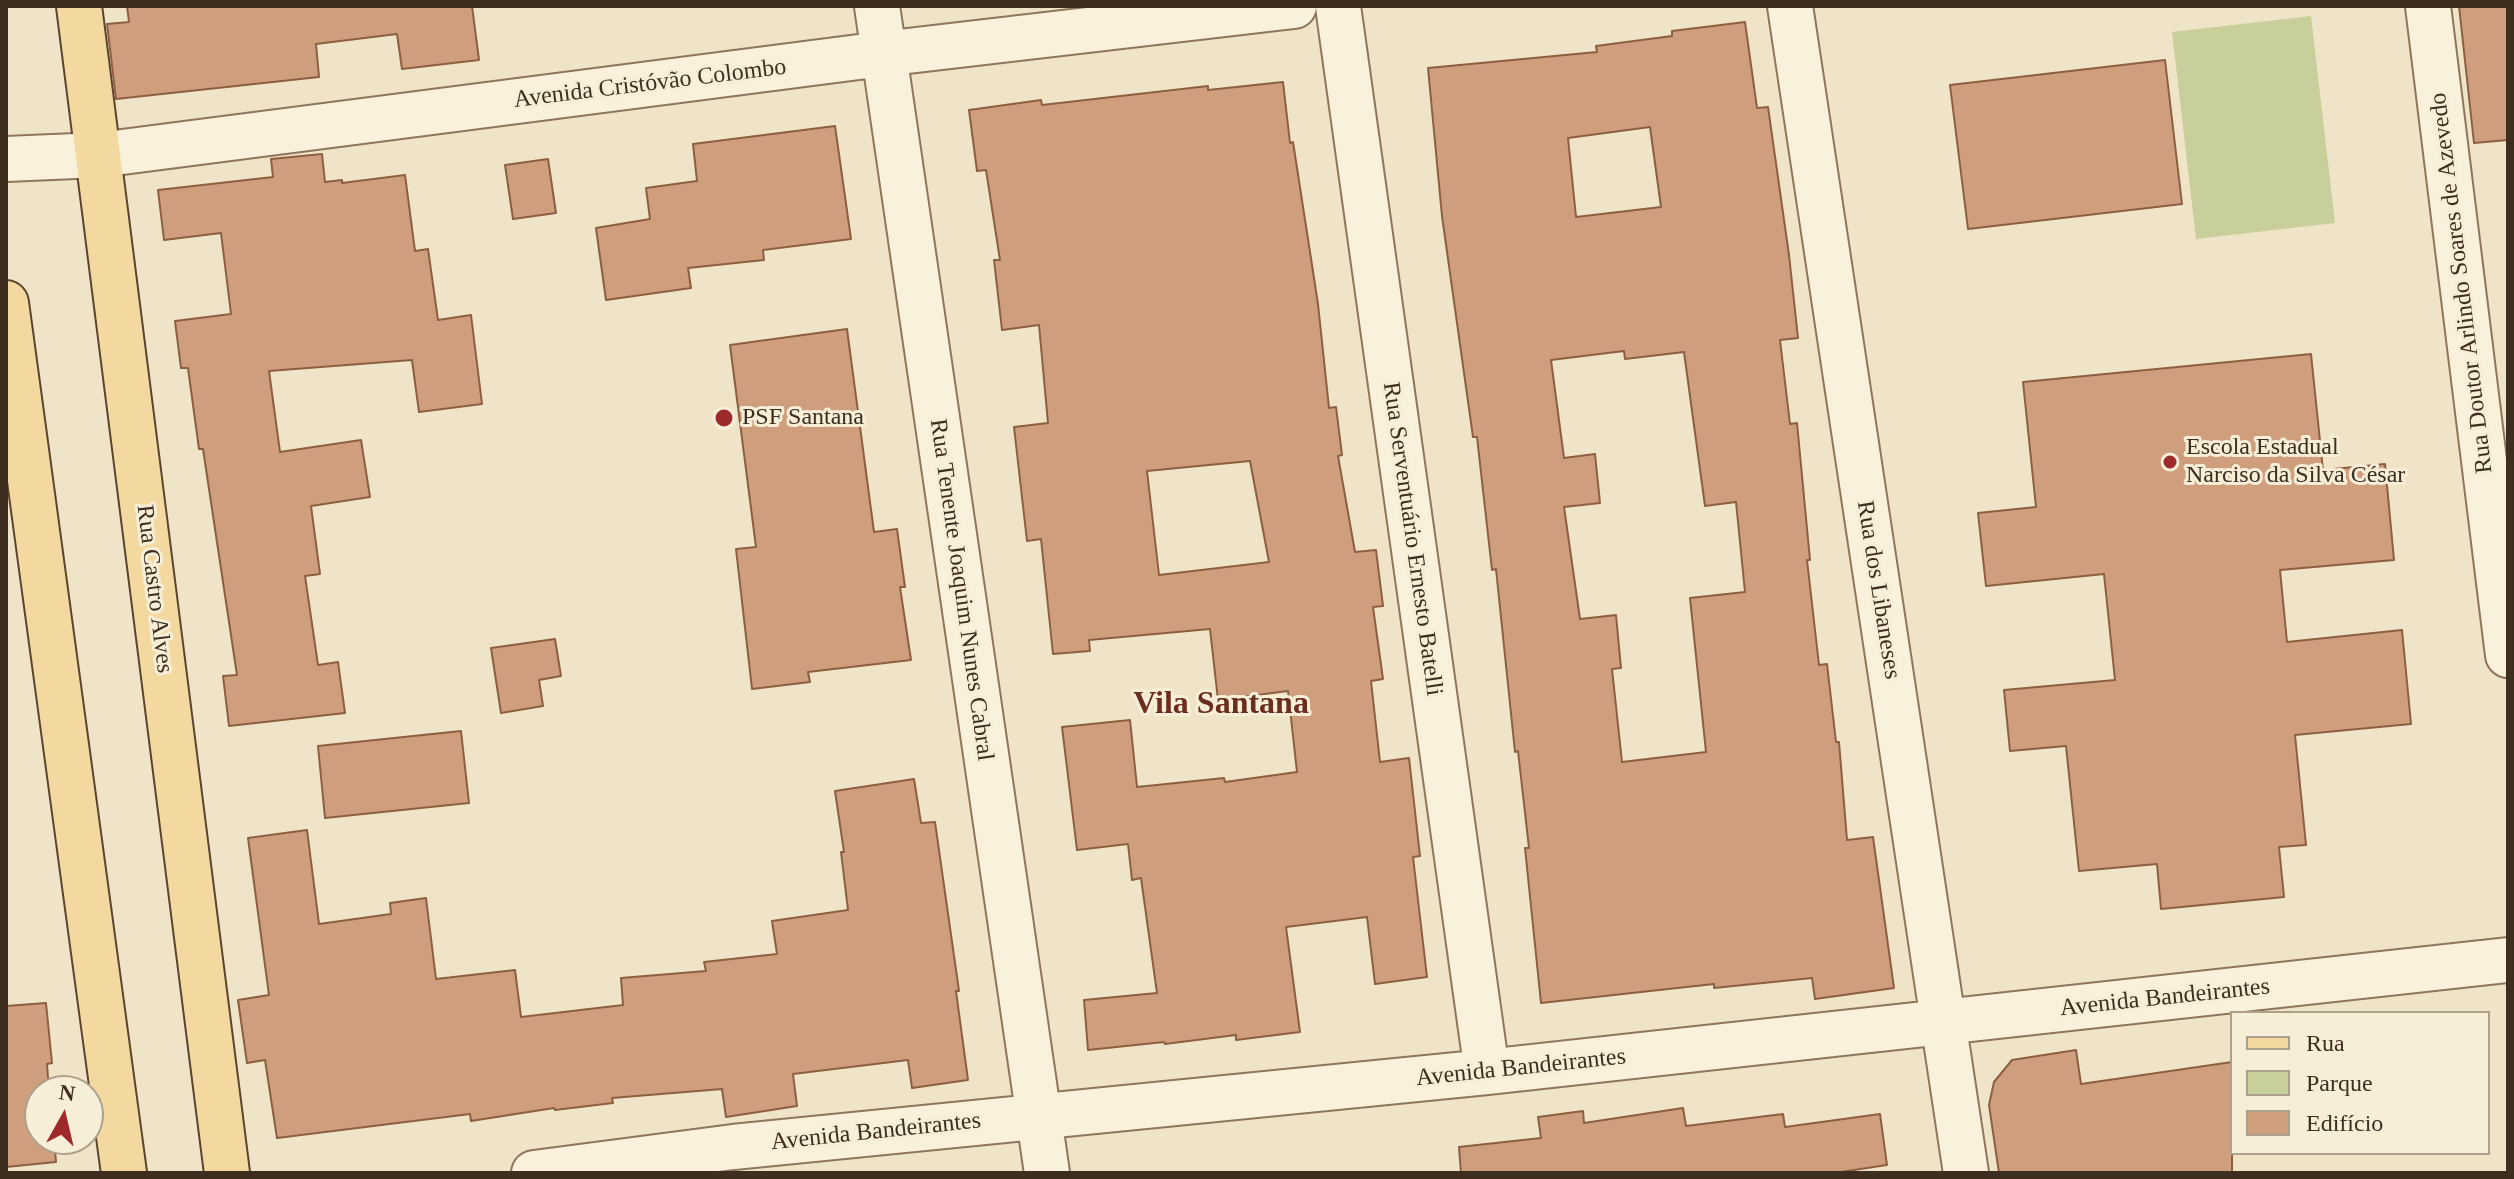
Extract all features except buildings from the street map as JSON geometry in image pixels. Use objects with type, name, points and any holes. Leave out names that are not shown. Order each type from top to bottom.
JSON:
[{"type":"main road","name":"Rua Castro Alves","points":[[79,6],[227,1173]]},
{"type":"main road","points":[[6,303],[124,1173]]},
{"type":"street","name":"Rua Tenente Joaquim Nunes Cabral","points":[[877,6],[1047,1173]]},
{"type":"street","name":"Avenida Cristóvão Colombo","points":[[6,159],[99,155],[882,54],[1294,6]]},
{"type":"street","name":"Rua Serventuário Ernesto Batelli","points":[[1338,6],[1487,1072]]},
{"type":"street","name":"Rua dos Libaneses","points":[[1790,6],[1966,1173]]},
{"type":"street","name":"Rua Doutor Arlindo Soares de Azevedo","points":[[2428,6],[2508,655]]},
{"type":"street","name":"Avenida Bandeirantes","points":[[534,1173],[733,1147],[1487,1072],[2508,960]]},
{"type":"green space","points":[[2311,16],[2335,223],[2196,239],[2172,32]]},
{"type":"place","name":"PSF Santana","points":[[724,418]]},
{"type":"place","name":"Escola Estadual Narciso da Silva César","points":[[2170,462]]},
{"type":"district","name":"Vila Santana","points":[[1221,705]]}]
